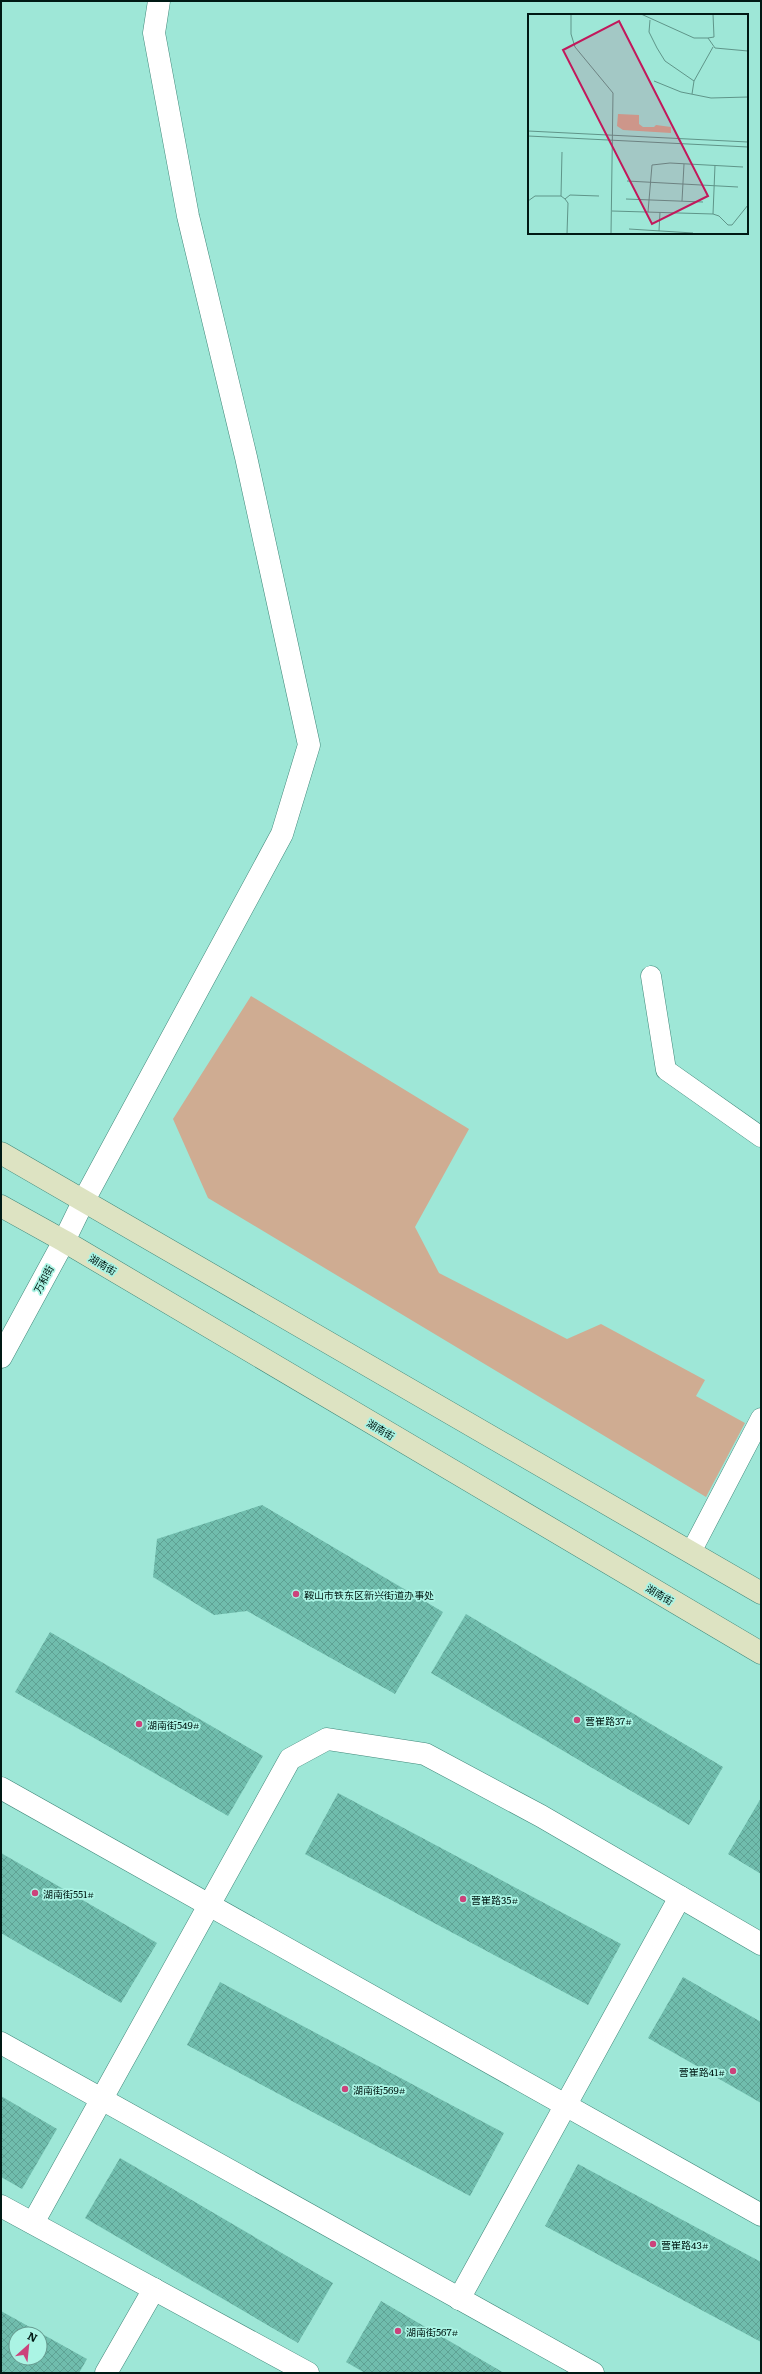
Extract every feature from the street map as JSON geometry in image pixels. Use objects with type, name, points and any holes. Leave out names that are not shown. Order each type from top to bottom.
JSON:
[{"type":"main road","points":[[1,1153],[761,1593]]},
{"type":"main road","name":"湖南街","points":[[1,1206],[64,1241],[761,1653]]},
{"type":"street","name":"万和街","points":[[1,1357],[282,834],[309,745],[246,457],[188,216],[154,33],[159,1]]},
{"type":"street","points":[[33,2223],[290,1759],[327,1739],[425,1754],[541,1816],[761,1944]]},
{"type":"street","points":[[1,1788],[761,2215]]},
{"type":"street","points":[[459,2299],[680,1897]]},
{"type":"street","points":[[1,2043],[593,2373]]},
{"type":"street","points":[[1,2206],[308,2373]]},
{"type":"street","points":[[106,2373],[154,2289]]},
{"type":"lane","points":[[651,976],[666,1070],[761,1137]]},
{"type":"lane","points":[[691,1552],[761,1418]]},
{"type":"shaded area","points":[[251,996],[469,1129],[415,1227],[439,1273],[567,1339],[601,1324],[705,1380],[696,1396],[745,1423],[706,1497],[208,1198],[173,1119]]},
{"type":"building","name":"鞍山市铁东区新兴街道办事处","points":[[262,1505],[443,1612],[395,1694],[247,1611],[214,1615],[153,1577],[157,1539]]},
{"type":"building","name":"营崔路37#","points":[[466,1614],[723,1767],[689,1825],[431,1673]]},
{"type":"building","name":"湖南街549#","points":[[50,1632],[263,1756],[228,1816],[15,1692]]},
{"type":"building","name":"营崔路35#","points":[[338,1793],[621,1944],[588,2005],[305,1854]]},
{"type":"building","points":[[761,1798],[761,1874],[728,1854]]},
{"type":"building","name":"湖南街551#","points":[[1,1853],[157,1943],[121,2003],[1,1933]]},
{"type":"building","name":"营崔路41#","points":[[683,1977],[761,2022],[761,2103],[648,2038]]},
{"type":"building","name":"湖南街569#","points":[[220,1982],[504,2133],[470,2196],[187,2045]]},
{"type":"building","points":[[1,2096],[57,2129],[22,2189],[1,2177]]},
{"type":"building","points":[[120,2158],[333,2283],[298,2343],[85,2218]]},
{"type":"building","name":"营崔路43#","points":[[578,2164],[761,2262],[761,2342],[545,2226]]},
{"type":"building","name":"湖南街567#","points":[[381,2301],[504,2373],[365,2373],[346,2362]]},
{"type":"building","points":[[1,2311],[28,2326],[8,2326],[8,2366],[48,2366],[48,2337],[87,2359],[79,2373],[1,2373]]},
{"type":"place","name":"鞍山市铁东区新兴街道办事处","points":[[296,1594]]},
{"type":"place","name":"营崔路37#","points":[[577,1720]]},
{"type":"place","name":"湖南街549#","points":[[139,1724]]},
{"type":"place","name":"湖南街551#","points":[[35,1893]]},
{"type":"place","name":"营崔路35#","points":[[463,1899]]},
{"type":"place","name":"营崔路41#","points":[[733,2071]]},
{"type":"place","name":"湖南街569#","points":[[345,2089]]},
{"type":"place","name":"营崔路43#","points":[[653,2244]]},
{"type":"place","name":"湖南街567#","points":[[398,2331]]}]
